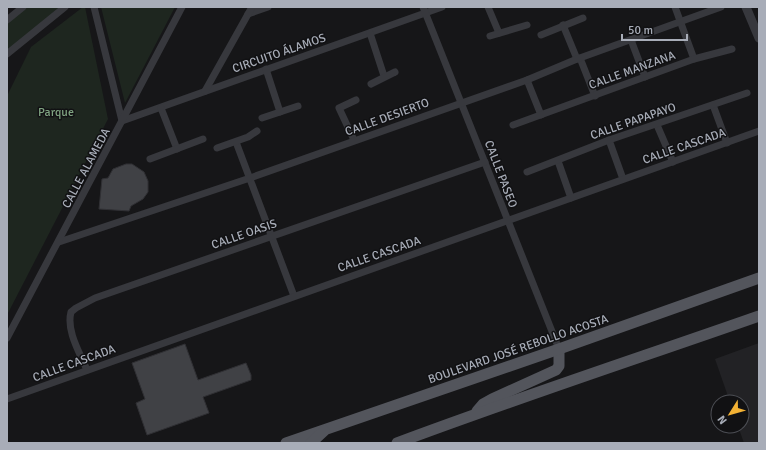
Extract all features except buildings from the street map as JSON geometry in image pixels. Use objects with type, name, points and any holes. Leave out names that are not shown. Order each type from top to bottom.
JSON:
[{"type":"main road","name":"BOULEVARD JOSÉ REBOLLO ACOSTA","points":[[286,443],[759,278]]},
{"type":"main road","points":[[397,443],[474,414],[759,316]]},
{"type":"main road","points":[[474,414],[483,404],[492,399],[550,375],[559,366],[559,349]]},
{"type":"main road","points":[[311,443],[326,429]]},
{"type":"street","points":[[7,20],[23,7]]},
{"type":"street","points":[[7,54],[65,7]]},
{"type":"street","points":[[94,7],[122,121]]},
{"type":"street","name":"CALLE ALAMEDA","points":[[7,338],[182,7]]},
{"type":"street","points":[[205,91],[252,7]]},
{"type":"street","points":[[248,14],[268,7]]},
{"type":"street","name":"CIRCUITO ÁLAMOS","points":[[122,121],[370,33],[424,10],[442,7]]},
{"type":"street","points":[[488,7],[499,33]]},
{"type":"street","points":[[675,7],[694,59]]},
{"type":"street","name":"CALLE DESIERTO","points":[[59,242],[250,178],[461,102],[527,80],[579,58],[721,7]]},
{"type":"street","points":[[746,7],[759,38]]},
{"type":"street","name":"CALLE PASEO","points":[[424,10],[559,349]]},
{"type":"street","points":[[541,34],[583,18]]},
{"type":"street","points":[[490,36],[527,25]]},
{"type":"street","points":[[563,25],[595,96]]},
{"type":"street","points":[[370,33],[384,76]]},
{"type":"street","points":[[631,40],[645,77]]},
{"type":"street","name":"CALLE MANZANA","points":[[513,125],[694,59],[732,49]]},
{"type":"street","points":[[266,69],[280,112]]},
{"type":"street","points":[[371,84],[384,76],[396,72]]},
{"type":"street","points":[[527,80],[541,115]]},
{"type":"street","name":"CALLE PAPAPAYO","points":[[527,172],[609,140],[657,125],[747,93]]},
{"type":"street","points":[[354,140],[339,108],[356,100]]},
{"type":"street","points":[[713,105],[727,143]]},
{"type":"street","points":[[262,118],[298,106]]},
{"type":"street","points":[[161,108],[177,149]]},
{"type":"street","points":[[657,125],[673,162]]},
{"type":"street","name":"CALLE CASCADA","points":[[7,399],[759,131]]},
{"type":"street","points":[[217,148],[236,142],[257,132]]},
{"type":"street","points":[[150,159],[203,139]]},
{"type":"street","points":[[609,140],[623,179]]},
{"type":"street","points":[[236,142],[294,296]]},
{"type":"street","points":[[558,161],[571,198]]},
{"type":"street","name":"CALLE OASIS","points":[[87,370],[73,336],[70,324],[71,312],[95,298],[485,162]]},
{"type":"shaded area","points":[[759,343],[759,443],[744,443],[741,434],[750,434],[750,394],[727,394],[715,359]]},
{"type":"green space","points":[[27,7],[63,7],[7,53],[7,23]]},
{"type":"green space","name":"Parque","points":[[85,7],[108,119],[7,315],[7,96],[31,47]]},
{"type":"green space","points":[[101,7],[175,7],[125,103]]}]
